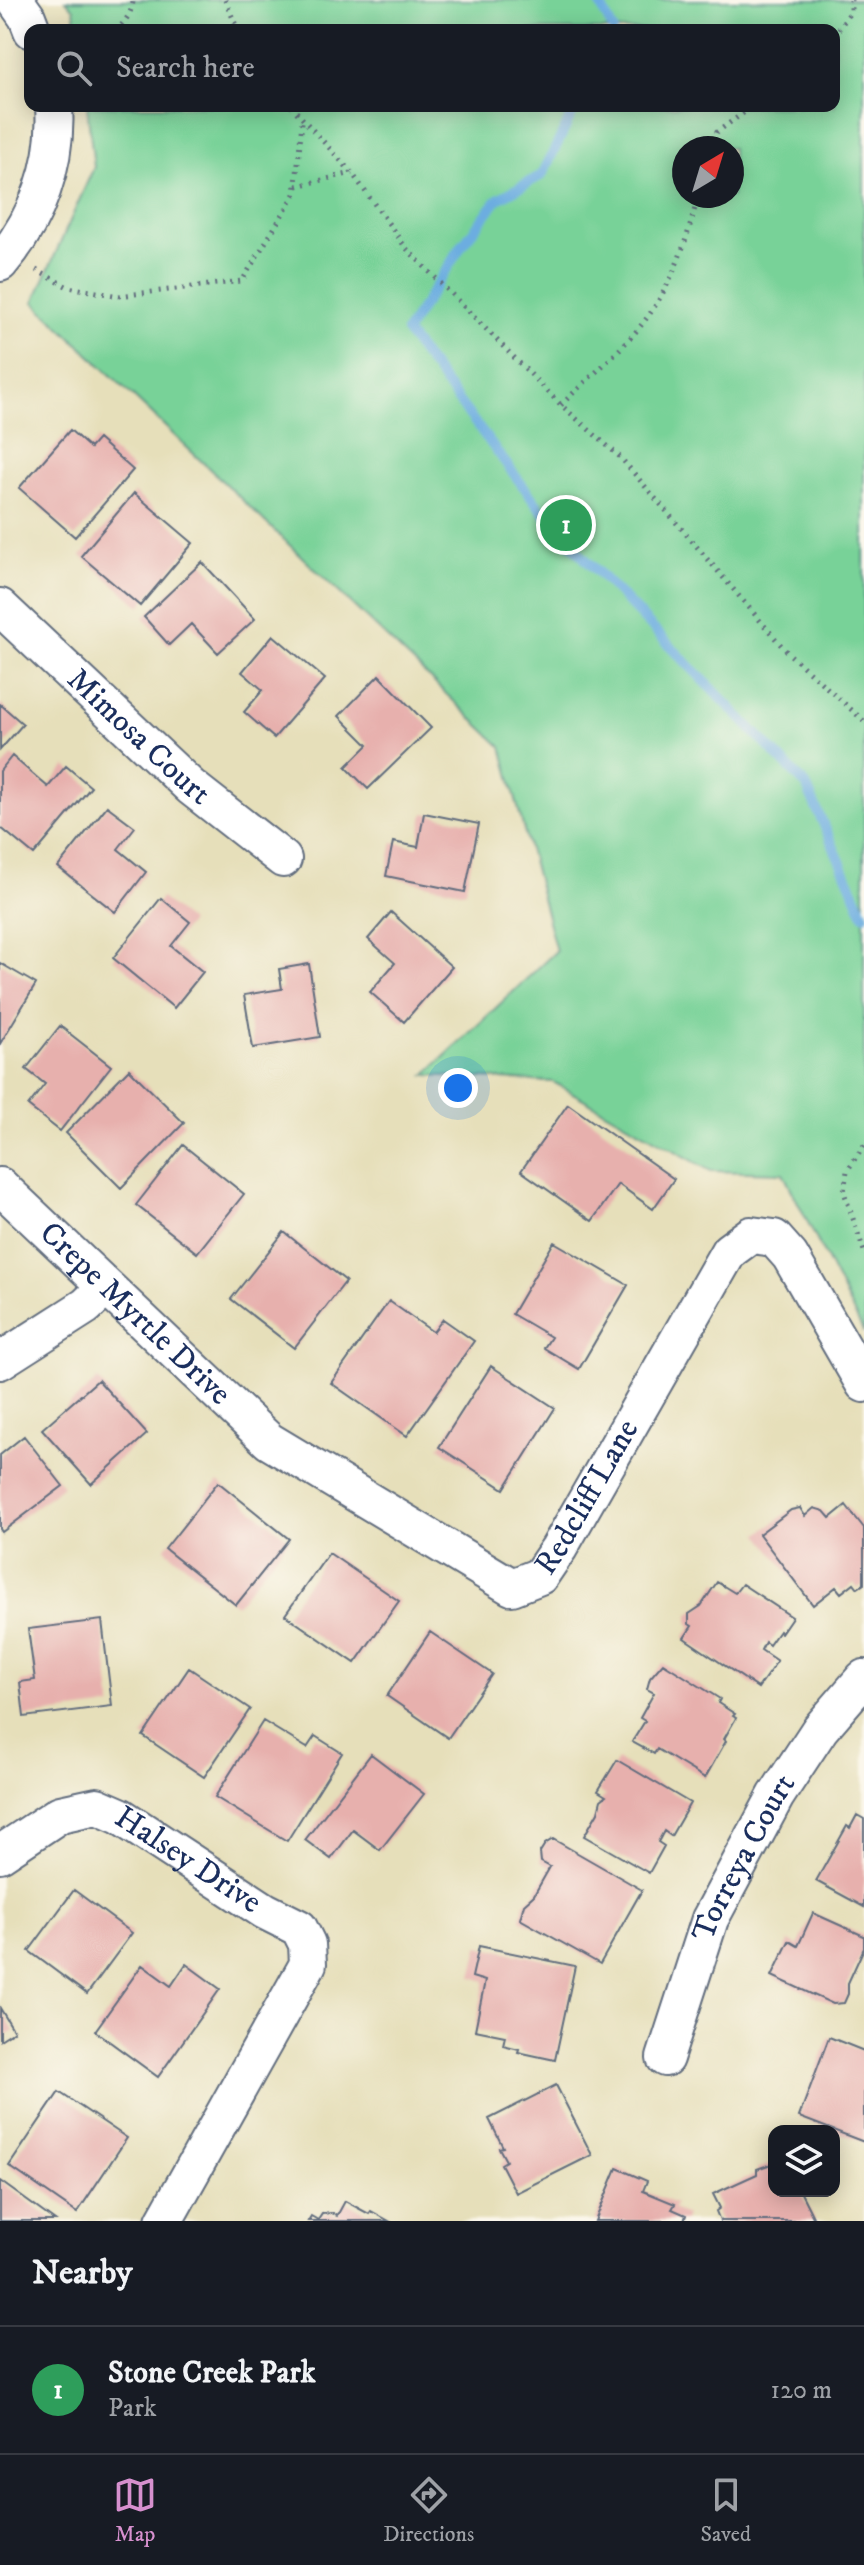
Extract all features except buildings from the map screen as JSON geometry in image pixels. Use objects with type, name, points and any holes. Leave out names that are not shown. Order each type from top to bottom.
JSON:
[{"type":"street","points":[[15,0],[30,24]]},
{"type":"street","points":[[0,263],[18,242],[42,190],[55,135],[54,112]]},
{"type":"street","name":"Mimosa Court","points":[[0,607],[191,787],[283,859]]},
{"type":"street","name":"Crepe Myrtle Drive","points":[[0,1186],[269,1441]]},
{"type":"street","name":"Redcliff Lane","points":[[269,1441],[512,1587],[540,1576],[729,1251],[751,1235],[774,1238],[790,1256],[864,1384]]},
{"type":"street","points":[[0,1361],[86,1306],[105,1288]]},
{"type":"street","name":"Torreya Court","points":[[665,2058],[710,1919],[776,1796],[820,1729],[864,1678]]},
{"type":"street","name":"Halsey Drive","points":[[0,1854],[60,1814],[97,1806],[120,1816],[265,1911],[299,1928],[307,1944],[308,1964],[164,2221]]},
{"type":"path","points":[[122,24],[133,0]]},
{"type":"path","points":[[225,0],[235,24]]},
{"type":"path","points":[[840,27],[851,11],[851,0]]},
{"type":"path","points":[[295,112],[352,173],[406,248],[561,405],[620,457],[787,652],[864,721]]},
{"type":"path","points":[[716,136],[745,112]]},
{"type":"path","points":[[35,270],[68,287],[119,296],[242,281],[295,194],[302,121]]},
{"type":"path","points":[[297,186],[352,173]]},
{"type":"path","points":[[561,405],[624,344],[655,306],[680,256],[694,208]]},
{"type":"path","points":[[864,1145],[847,1171],[844,1192],[864,1251]]},
{"type":"green space","points":[[66,0],[864,0],[864,1333],[783,1173],[711,1171],[553,1082],[425,1075],[556,951],[502,747],[34,302],[94,167],[88,112],[840,112],[840,24],[76,24],[74,9]]},
{"type":"waterway","points":[[598,0],[610,24]]},
{"type":"waterway","points":[[573,112],[542,175],[498,199],[463,244],[406,332],[555,528],[806,785],[864,915]]},
{"type":"place","name":"Stone Creek Park","points":[[566,525]]}]
